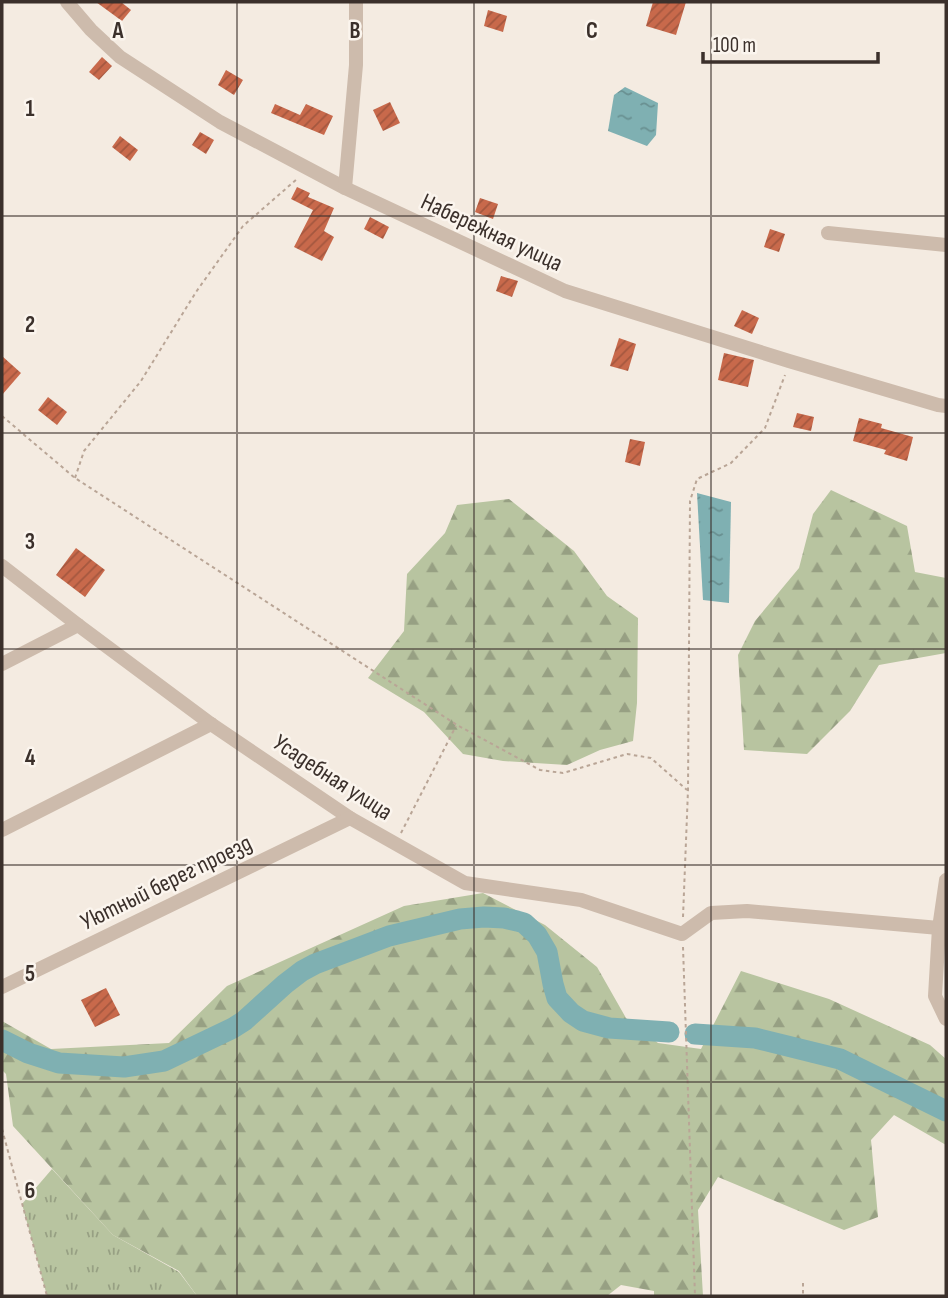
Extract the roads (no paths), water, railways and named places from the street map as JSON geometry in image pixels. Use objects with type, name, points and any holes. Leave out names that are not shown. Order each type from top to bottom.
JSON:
[{"type":"street","name":"Набережная улица","points":[[67,2],[91,30],[120,57],[220,122],[345,188],[565,291],[789,361],[946,406]]},
{"type":"street","points":[[345,188],[356,65],[356,2]]},
{"type":"street","points":[[828,233],[946,245]]},
{"type":"street","name":"Усадебная улица","points":[[2,566],[211,724],[350,818],[465,883],[581,900],[682,934],[711,913],[747,911],[939,928]]},
{"type":"street","points":[[2,664],[78,625]]},
{"type":"street","points":[[2,830],[211,724]]},
{"type":"street","name":"Уютный берег проезд","points":[[2,988],[350,818]]},
{"type":"street","points":[[946,880],[939,928],[935,996],[946,1018]]},
{"type":"water","points":[[625,87],[658,103],[656,135],[647,146],[608,131],[614,95]]},
{"type":"water","points":[[697,493],[731,502],[729,603],[703,600]]},
{"type":"waterway","points":[[2,1040],[28,1053],[59,1063],[124,1067],[164,1061],[244,1021],[285,984],[315,964],[389,936],[460,919],[484,917],[524,923],[537,935],[547,952],[557,998],[583,1021],[609,1028],[669,1032]]},
{"type":"waterway","points":[[695,1034],[755,1038],[840,1059],[946,1111]]}]
